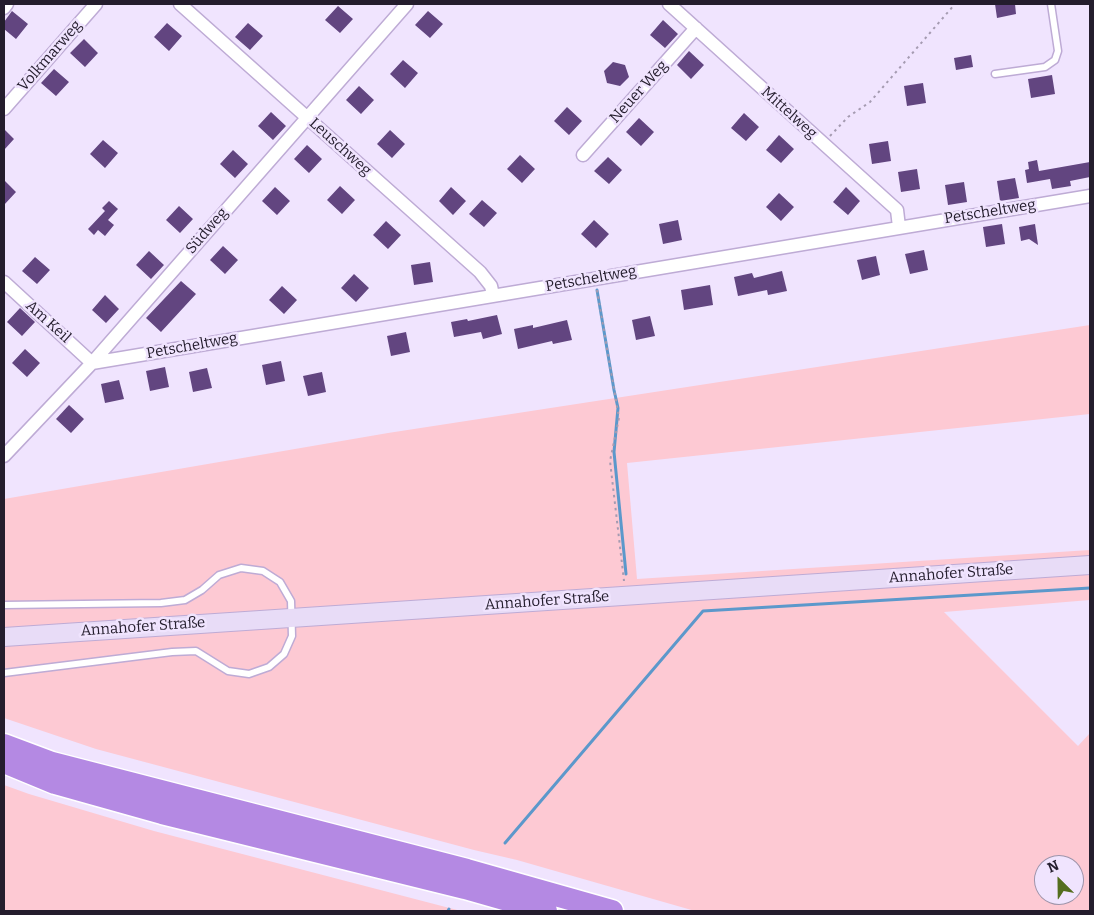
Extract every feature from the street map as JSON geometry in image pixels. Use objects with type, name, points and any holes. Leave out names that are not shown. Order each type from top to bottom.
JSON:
[{"type":"highway","points":[[4,745],[52,763],[467,870],[612,911]]},
{"type":"highway","points":[[4,762],[55,782],[162,813],[465,888],[546,911]]},
{"type":"street","points":[[4,8],[7,4]]},
{"type":"street","name":"Volkmarweg","points":[[4,109],[96,4]]},
{"type":"street","name":"Leuschweg","points":[[180,4],[480,272],[491,286],[493,295]]},
{"type":"street","name":"Südweg","points":[[4,456],[92,363],[407,4]]},
{"type":"street","name":"Mittelweg","points":[[669,4],[897,210],[899,227]]},
{"type":"street","name":"Neuer Weg","points":[[583,156],[696,28]]},
{"type":"street","name":"Petscheltweg","points":[[92,363],[1090,196]]},
{"type":"street","name":"Am Keil","points":[[4,282],[92,363]]},
{"type":"street","name":"Annahofer Straße","points":[[4,637],[1090,564]]},
{"type":"lane","points":[[995,74],[1045,67],[1055,60],[1058,51],[1050,4]]},
{"type":"lane","points":[[4,605],[161,603],[184,600],[202,590],[219,576],[241,568],[264,571],[280,582],[291,601],[292,617],[292,636],[284,654],[269,666],[249,674],[228,671],[196,651],[172,652],[4,673]]},
{"type":"path","points":[[822,143],[848,117],[870,102],[955,4]]},
{"type":"path","points":[[595,278],[620,418],[610,461],[625,596]]},
{"type":"shaded area","points":[[1090,325],[1090,414],[627,463],[637,579],[1090,550],[1090,600],[944,612],[1078,746],[1090,733],[1090,911],[695,911],[517,860],[96,749],[4,718],[4,499],[388,433]]},
{"type":"shaded area","points":[[4,785],[154,831],[461,911],[4,911]]},
{"type":"building","points":[[995,4],[1015,4],[1016,14],[997,18]]},
{"type":"building","points":[[338,6],[353,19],[340,33],[325,20]]},
{"type":"building","points":[[12,11],[28,24],[16,39],[4,29],[4,22]]},
{"type":"building","points":[[428,11],[443,24],[430,38],[415,25]]},
{"type":"building","points":[[663,20],[678,34],[665,48],[650,35]]},
{"type":"building","points":[[167,23],[182,36],[169,51],[154,37]]},
{"type":"building","points":[[248,23],[263,36],[250,50],[235,37]]},
{"type":"building","points":[[84,39],[98,53],[85,67],[70,53]]},
{"type":"building","points":[[689,51],[704,65],[691,79],[677,65]]},
{"type":"building","points":[[971,55],[973,67],[956,70],[954,58]]},
{"type":"building","points":[[403,60],[418,73],[405,88],[390,74]]},
{"type":"building","points":[[613,62],[625,65],[629,77],[620,86],[607,83],[604,71]]},
{"type":"building","points":[[54,69],[69,82],[56,96],[41,83]]},
{"type":"building","points":[[1052,75],[1055,94],[1031,98],[1028,79]]},
{"type":"building","points":[[923,83],[926,103],[907,106],[904,86]]},
{"type":"building","points":[[359,86],[374,100],[361,114],[346,100]]},
{"type":"building","points":[[567,107],[582,121],[569,135],[554,121]]},
{"type":"building","points":[[271,112],[286,126],[273,140],[258,126]]},
{"type":"building","points":[[744,113],[759,127],[746,141],[731,128]]},
{"type":"building","points":[[639,118],[654,132],[641,146],[626,132]]},
{"type":"building","points":[[4,129],[14,139],[4,150]]},
{"type":"building","points":[[390,130],[405,144],[392,158],[377,144]]},
{"type":"building","points":[[779,135],[794,149],[781,163],[766,150]]},
{"type":"building","points":[[103,140],[118,153],[105,168],[90,154]]},
{"type":"building","points":[[888,141],[891,161],[872,164],[869,144]]},
{"type":"building","points":[[307,145],[322,159],[309,173],[294,159]]},
{"type":"building","points":[[233,150],[248,164],[235,178],[220,164]]},
{"type":"building","points":[[520,155],[535,169],[522,183],[507,169]]},
{"type":"building","points":[[608,157],[622,170],[609,184],[594,171]]},
{"type":"building","points":[[1037,160],[1039,171],[1090,162],[1090,177],[1070,181],[1071,186],[1052,189],[1050,179],[1027,183],[1025,170],[1029,169],[1028,162]]},
{"type":"building","points":[[917,169],[920,189],[901,192],[898,172]]},
{"type":"building","points":[[1015,178],[1019,198],[1000,201],[997,181]]},
{"type":"building","points":[[4,180],[16,192],[4,205]]},
{"type":"building","points":[[964,182],[967,202],[948,205],[945,185]]},
{"type":"building","points":[[340,186],[355,200],[342,214],[327,200]]},
{"type":"building","points":[[275,187],[290,201],[277,215],[262,201]]},
{"type":"building","points":[[451,187],[466,201],[453,215],[439,201]]},
{"type":"building","points":[[846,187],[860,201],[848,215],[833,202]]},
{"type":"building","points":[[779,193],[794,207],[781,221],[766,207]]},
{"type":"building","points":[[482,200],[497,213],[484,227],[469,214]]},
{"type":"building","points":[[109,201],[118,209],[108,220],[114,225],[105,236],[98,230],[94,235],[88,229],[105,211],[102,208]]},
{"type":"building","points":[[179,206],[193,219],[180,233],[166,220]]},
{"type":"building","points":[[594,220],[609,234],[596,248],[581,234]]},
{"type":"building","points":[[678,220],[682,240],[663,244],[659,224]]},
{"type":"building","points":[[386,221],[401,235],[388,249],[373,235]]},
{"type":"building","points":[[1002,224],[1005,244],[986,247],[983,227]]},
{"type":"building","points":[[1035,224],[1038,245],[1029,239],[1021,241],[1019,227]]},
{"type":"building","points":[[223,246],[238,260],[225,274],[210,260]]},
{"type":"building","points":[[924,250],[928,270],[910,274],[905,254]]},
{"type":"building","points":[[149,251],[164,265],[151,279],[136,265]]},
{"type":"building","points":[[876,256],[880,275],[862,280],[857,260]]},
{"type":"building","points":[[35,257],[50,270],[37,284],[22,271]]},
{"type":"building","points":[[430,262],[433,282],[414,285],[411,265]]},
{"type":"building","points":[[782,271],[787,291],[768,295],[767,290],[738,296],[734,277],[752,273],[754,278]]},
{"type":"building","points":[[354,274],[369,288],[356,302],[341,288]]},
{"type":"building","points":[[181,281],[196,294],[161,332],[146,318]]},
{"type":"building","points":[[710,285],[713,305],[684,310],[681,290]]},
{"type":"building","points":[[282,286],[297,300],[284,314],[269,300]]},
{"type":"building","points":[[105,295],[119,309],[106,323],[92,310]]},
{"type":"building","points":[[20,308],[35,322],[22,336],[7,322]]},
{"type":"building","points":[[497,315],[502,334],[483,339],[481,332],[454,337],[451,322],[467,319],[468,321]]},
{"type":"building","points":[[650,316],[655,336],[636,340],[632,320]]},
{"type":"building","points":[[567,320],[572,340],[553,344],[552,341],[518,349],[514,329],[533,325],[533,328]]},
{"type":"building","points":[[406,332],[410,352],[391,356],[387,336]]},
{"type":"building","points":[[25,349],[40,363],[27,377],[12,363]]},
{"type":"building","points":[[281,361],[285,381],[266,385],[262,365]]},
{"type":"building","points":[[165,367],[169,387],[150,391],[146,371]]},
{"type":"building","points":[[207,368],[212,388],[193,392],[189,372]]},
{"type":"building","points":[[322,372],[326,392],[308,396],[303,376]]},
{"type":"building","points":[[119,380],[124,399],[105,403],[101,384]]},
{"type":"building","points":[[69,405],[84,419],[71,433],[56,419]]},
{"type":"waterway","points":[[597,290],[618,408],[614,452],[626,574]]},
{"type":"waterway","points":[[505,843],[703,611],[1090,588]]}]
